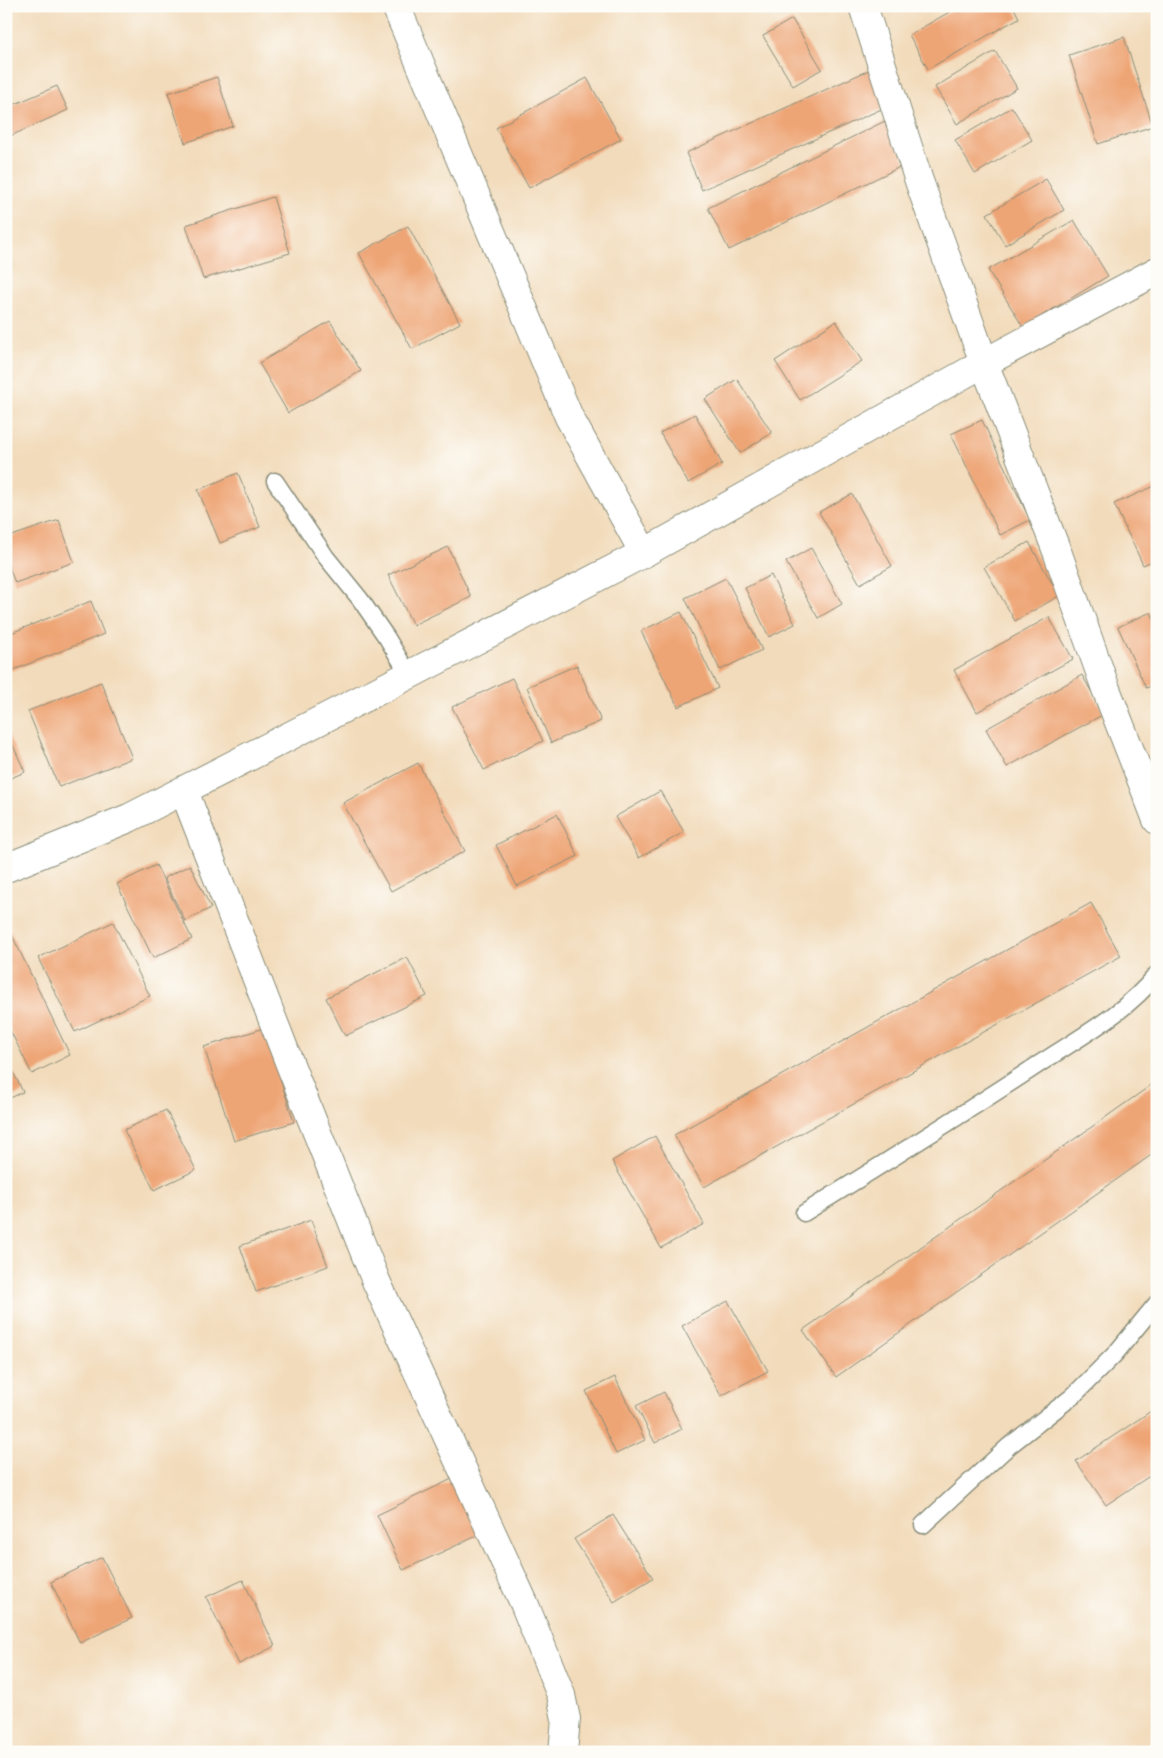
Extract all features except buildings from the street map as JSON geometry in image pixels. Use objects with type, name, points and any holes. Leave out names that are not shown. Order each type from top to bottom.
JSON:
[{"type":"street","points":[[396,6],[570,417],[644,553]]},
{"type":"street","points":[[863,6],[919,181],[984,362],[1157,820]]},
{"type":"street","points":[[6,868],[129,818],[409,675],[644,553],[984,362],[1157,271]]},
{"type":"street","points":[[184,791],[376,1281],[524,1603],[561,1695],[566,1719],[563,1752]]},
{"type":"lane","points":[[276,482],[326,557],[387,638],[409,675]]},
{"type":"lane","points":[[804,1213],[965,1113],[1096,1027],[1145,988],[1157,974]]},
{"type":"lane","points":[[923,1525],[1009,1446],[1073,1396],[1115,1354],[1157,1303]]}]
